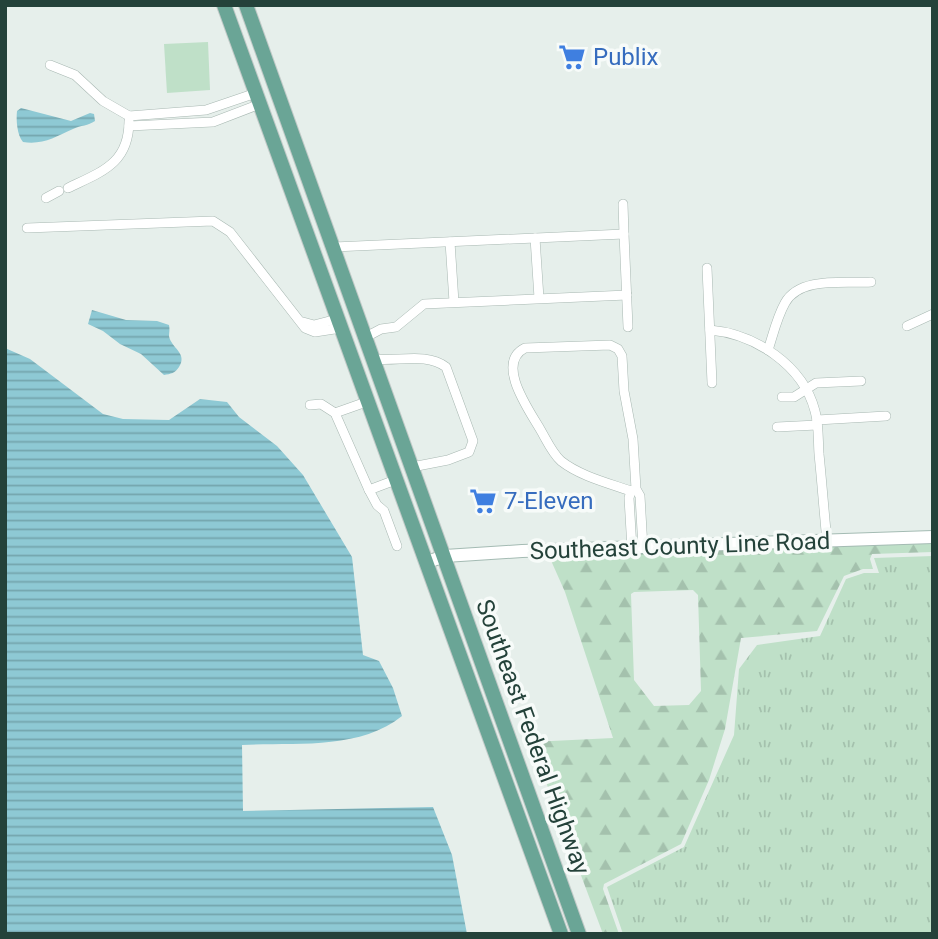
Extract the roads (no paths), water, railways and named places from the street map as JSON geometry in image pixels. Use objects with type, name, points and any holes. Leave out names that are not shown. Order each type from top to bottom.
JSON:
[{"type":"main road","name":"Southeast Federal Highway","points":[[224,5],[561,934]]},
{"type":"main road","name":"Southeast Federal Highway","points":[[246,5],[579,934]]},
{"type":"main road","points":[[273,142],[307,172]]},
{"type":"main road","points":[[339,323],[352,324],[366,337]]},
{"type":"main road","points":[[491,737],[503,742],[515,756]]},
{"type":"street","points":[[50,65],[75,75],[129,121],[206,110],[258,99]]},
{"type":"street","points":[[46,198],[107,170],[124,147],[129,121]]},
{"type":"street","points":[[623,204],[628,327]]},
{"type":"street","points":[[27,228],[206,221],[219,223],[230,232],[301,322],[314,325],[339,323]]},
{"type":"street","points":[[334,247],[624,234]]},
{"type":"street","points":[[535,238],[538,298]]},
{"type":"street","points":[[450,242],[454,302]]},
{"type":"street","points":[[707,268],[712,383]]},
{"type":"street","points":[[768,350],[785,304],[799,290],[811,285],[871,282]]},
{"type":"street","points":[[366,337],[382,329],[396,327],[424,304],[627,295]]},
{"type":"street","points":[[907,327],[933,314]]},
{"type":"street","points":[[710,330],[734,334],[768,350],[787,365],[805,388],[817,423],[827,541]]},
{"type":"street","points":[[637,549],[630,511],[634,490],[633,439],[618,349],[611,345],[525,348],[517,352],[513,358],[516,388],[558,458],[571,468],[634,490],[640,496],[637,549]]},
{"type":"street","points":[[373,359],[425,358],[438,361],[446,367],[473,441],[469,452],[448,460],[412,467]]},
{"type":"street","points":[[782,397],[794,397],[816,383],[861,381]]},
{"type":"street","points":[[335,413],[369,401]]},
{"type":"street","points":[[310,405],[321,404],[335,413],[369,490],[377,505],[384,511],[397,547]]},
{"type":"street","points":[[777,427],[886,416]]},
{"type":"street","points":[[369,490],[398,479]]},
{"type":"street","points":[[630,511],[641,510]]},
{"type":"street","name":"Southeast County Line Road","points":[[428,562],[445,556],[555,550],[933,537]]},
{"type":"water","points":[[21,108],[71,121],[90,113],[94,114],[95,121],[49,140],[23,142],[17,123],[17,111]]},
{"type":"water","points":[[92,310],[126,320],[157,321],[169,325],[170,340],[182,358],[179,367],[173,373],[164,375],[141,354],[88,324]]},
{"type":"water","points":[[5,348],[30,359],[103,414],[123,419],[169,420],[200,399],[227,402],[239,417],[277,446],[303,475],[352,557],[363,655],[379,661],[393,688],[402,716],[385,727],[346,740],[242,745],[243,811],[433,807],[452,855],[467,934],[5,934]]},
{"type":"place","name":"Publix","points":[[572,57]]},
{"type":"place","name":"7-Eleven","points":[[483,501]]}]
